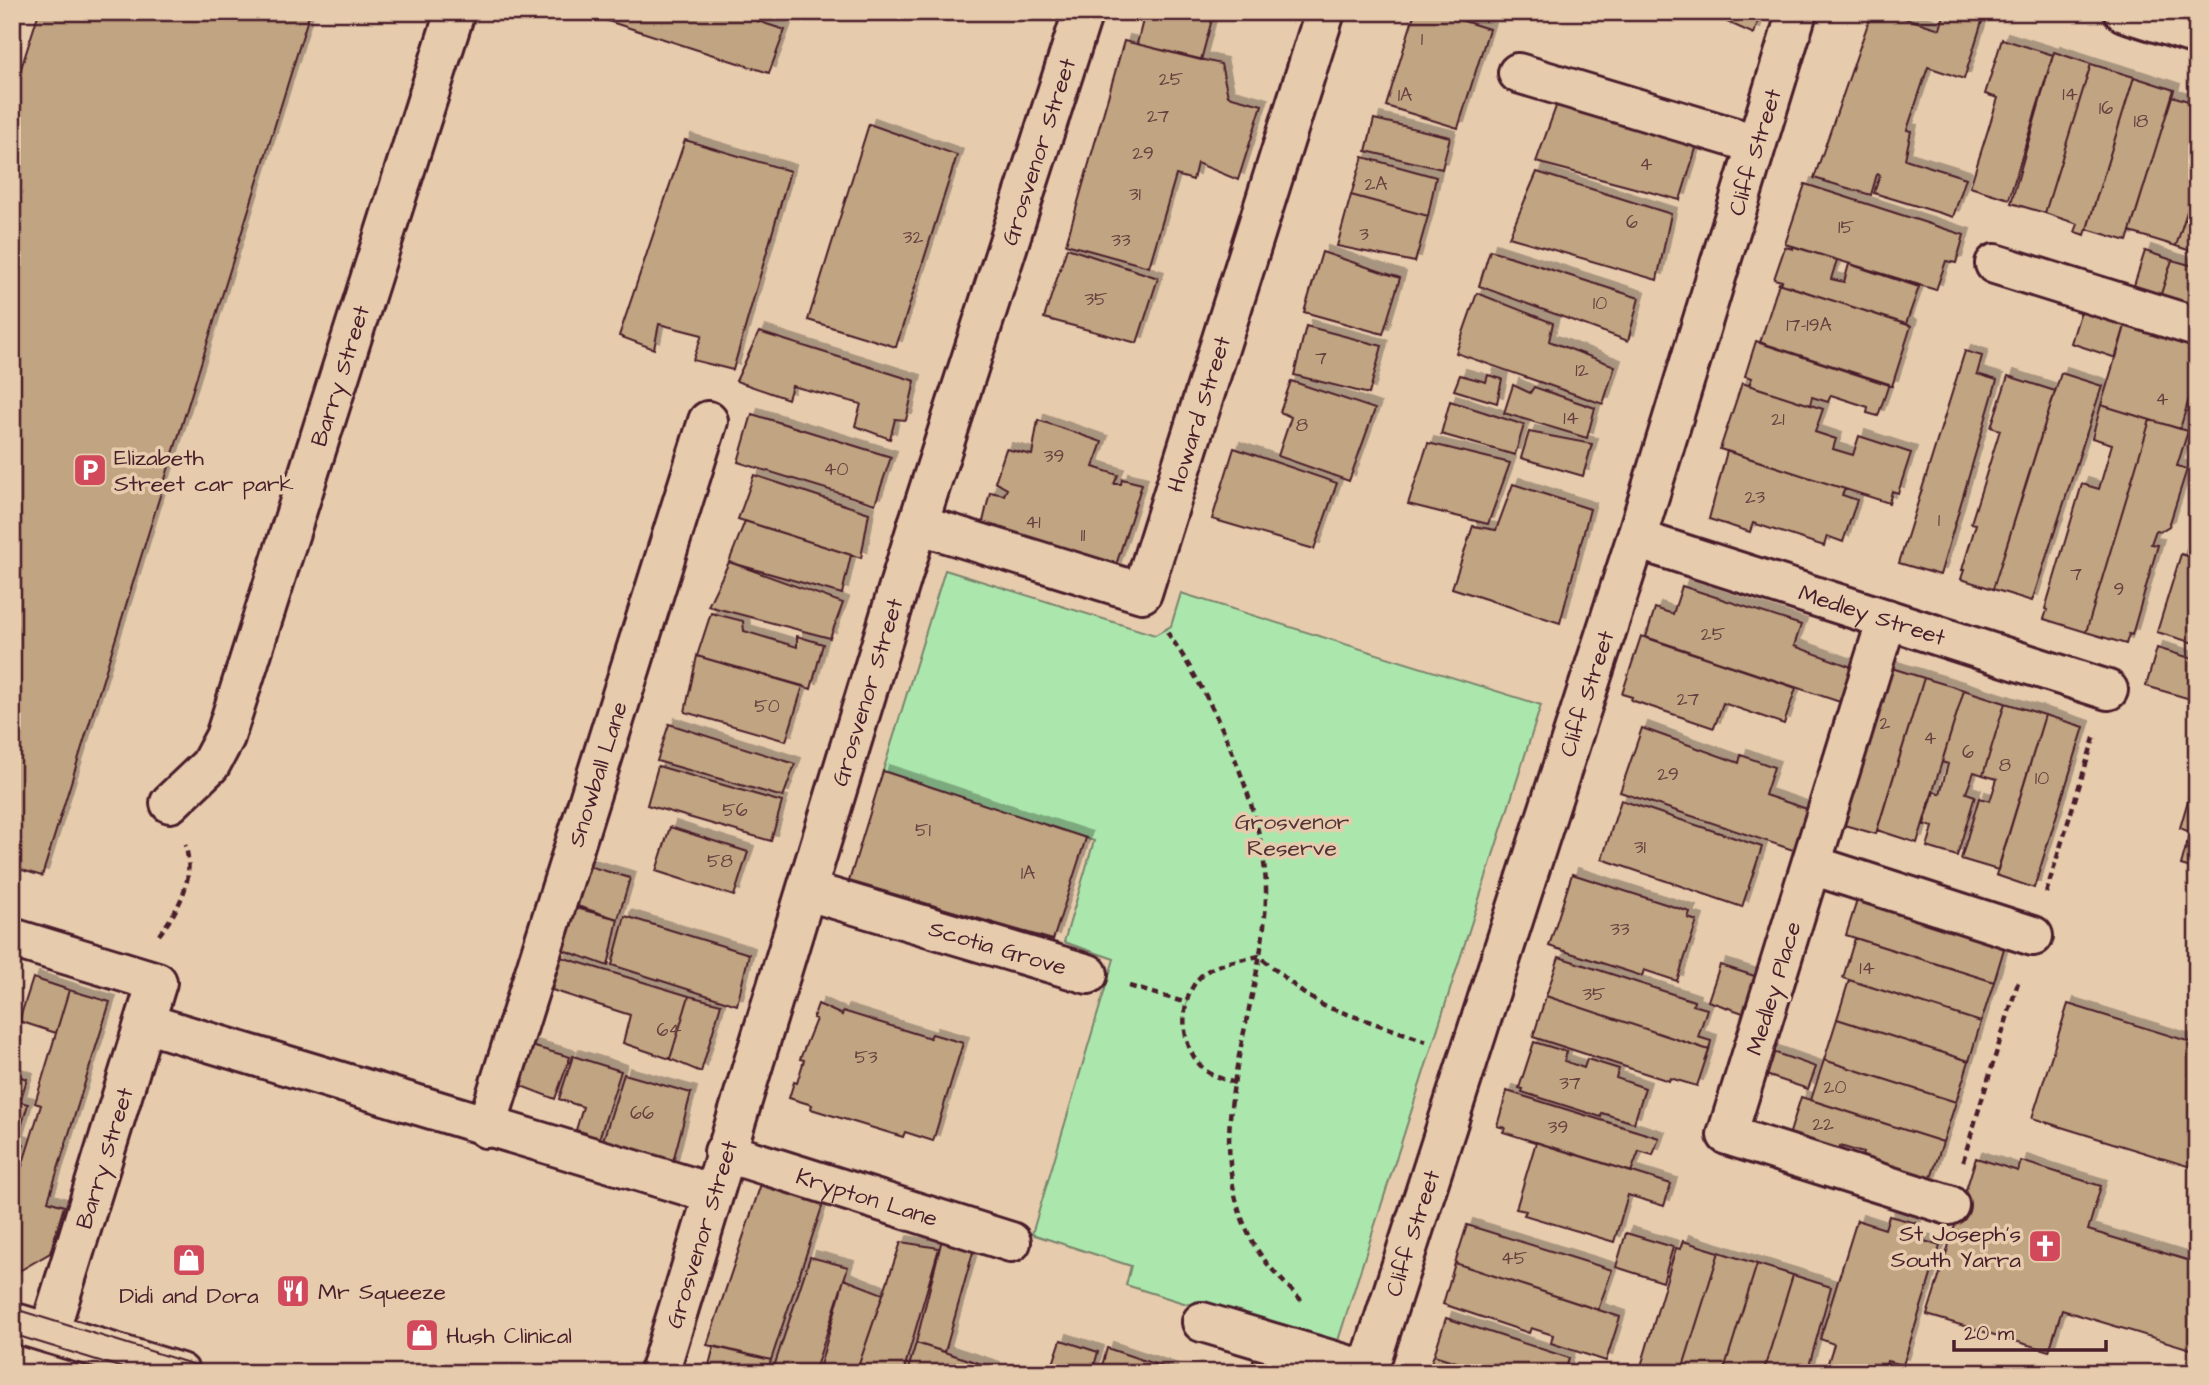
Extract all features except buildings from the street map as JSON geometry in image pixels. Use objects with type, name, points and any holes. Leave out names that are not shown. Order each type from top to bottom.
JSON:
[{"type":"street","name":"Barry Street","points":[[170,803],[210,765],[225,737],[455,12]]},
{"type":"street","name":"Grosvenor Street","points":[[659,1373],[711,1193],[808,891],[918,524],[1083,12]]},
{"type":"street","name":"Howard Street","points":[[1142,593],[1325,12]]},
{"type":"street","name":"Cliff Street","points":[[1368,1372],[1636,539],[1797,12]]},
{"type":"street","points":[[2124,12],[2197,35]]},
{"type":"street","points":[[1518,73],[1756,144]]},
{"type":"street","points":[[1996,264],[2197,327]]},
{"type":"street","name":"Snowball Lane","points":[[486,1128],[708,421]]},
{"type":"street","points":[[918,524],[1142,593]]},
{"type":"street","name":"Medley Street","points":[[1636,539],[2108,690]]},
{"type":"street","name":"Medley Place","points":[[1887,619],[1727,1135],[1949,1205]]},
{"type":"street","points":[[1812,865],[2033,936]]},
{"type":"street","name":"Scotia Grove","points":[[808,891],[1088,974]]},
{"type":"street","name":"Barry Street","points":[[12,938],[157,982],[50,1333]]},
{"type":"street","points":[[145,1023],[486,1128],[711,1193]]},
{"type":"street","name":"Krypton Lane","points":[[724,1152],[1011,1242]]},
{"type":"street","points":[[12,1322],[180,1373]]},
{"type":"street","points":[[1202,1322],[1368,1372]]},
{"type":"path","points":[[1142,593],[1208,702],[1250,801],[1265,864],[1266,897],[1235,1083],[1228,1158],[1240,1212],[1258,1251],[1311,1311]]},
{"type":"path","points":[[158,936],[177,911],[192,864]]},
{"type":"path","points":[[1235,1083],[1205,1070],[1192,1054],[1184,1019],[1195,983],[1204,973],[1258,956]]},
{"type":"path","points":[[1258,956],[1303,993],[1324,1006],[1428,1041]]},
{"type":"path","name":"Scotia Grove","points":[[1088,974],[1187,1003]]},
{"type":"green space","name":"Grosvenor Reserve","points":[[945,570],[1155,635],[1171,626],[1181,593],[1541,705],[1335,1350],[1126,1285],[1131,1266],[1032,1234],[1114,959],[1064,942],[1094,841],[883,771]]},
{"type":"tram line","points":[[12,1308],[221,1373]]},
{"type":"tram line","points":[[12,1334],[139,1373]]},
{"type":"place","name":"Elizabeth Street car park","points":[[90,470]]},
{"type":"place","name":"St Joseph's South Yarra","points":[[2045,1246]]},
{"type":"place","name":"Didi and Dora","points":[[189,1260]]},
{"type":"place","name":"Mr Squeeze","points":[[293,1291]]},
{"type":"place","name":"Hush Clinical","points":[[422,1335]]}]
